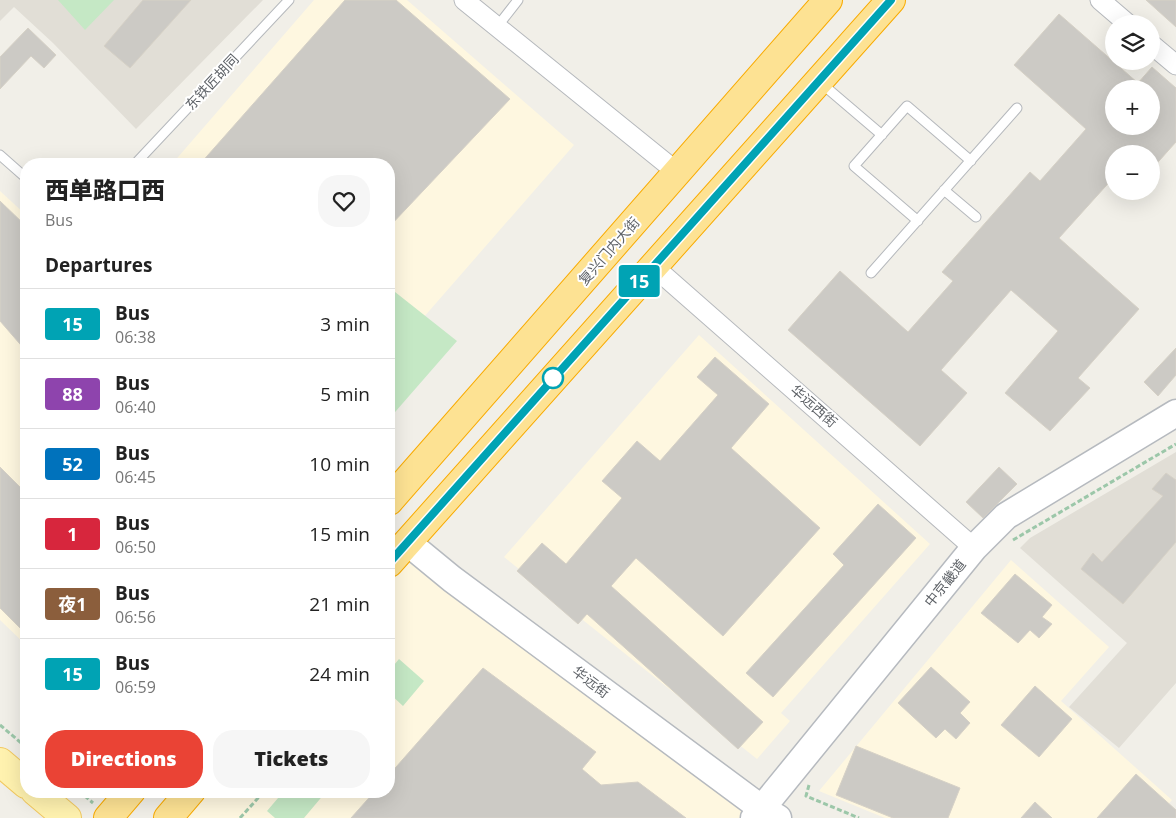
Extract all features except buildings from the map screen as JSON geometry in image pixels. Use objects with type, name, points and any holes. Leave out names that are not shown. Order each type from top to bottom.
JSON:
[{"type":"highway","name":"复兴门内大街","points":[[395,494],[828,0]]},
{"type":"highway","points":[[395,556],[891,0]]},
{"type":"highway","points":[[108,818],[125,798]]},
{"type":"highway","points":[[168,818],[185,798]]},
{"type":"main road","points":[[0,762],[20,779]]},
{"type":"main road","points":[[43,798],[67,818]]},
{"type":"street","points":[[464,0],[678,173]]},
{"type":"street","points":[[1100,0],[1118,15]]},
{"type":"street","points":[[1160,52],[1176,65]]},
{"type":"street","name":"华远西街","points":[[653,266],[974,548]]},
{"type":"street","name":"中京畿道","points":[[764,815],[974,548],[1006,516],[1176,412]]},
{"type":"street","name":"华远街","points":[[407,542],[452,579],[764,815]]},
{"type":"lane","name":"东铁匠胡同","points":[[141,158],[289,0]]},
{"type":"lane","points":[[497,27],[518,0]]},
{"type":"lane","points":[[818,81],[882,135]]},
{"type":"lane","points":[[918,221],[854,166],[907,106],[971,161]]},
{"type":"lane","points":[[871,274],[1017,108]]},
{"type":"lane","points":[[0,155],[20,173]]},
{"type":"lane","points":[[944,190],[976,217]]},
{"type":"path","points":[[1008,543],[1176,444]]},
{"type":"path","points":[[0,725],[20,742]]},
{"type":"path","points":[[810,783],[806,796],[859,818]]},
{"type":"path","points":[[240,818],[258,798]]},
{"type":"shaded area","points":[[0,0],[263,0],[136,129],[53,43],[14,7],[0,21]]},
{"type":"shaded area","points":[[314,0],[407,0],[574,145],[395,350],[395,158],[177,158]]},
{"type":"shaded area","points":[[0,191],[20,209],[20,639],[0,620]]},
{"type":"shaded area","points":[[699,335],[930,544],[781,713],[790,721],[757,759],[504,557]]},
{"type":"shaded area","points":[[1176,452],[1176,683],[1119,748],[1069,707],[1127,643],[1020,548],[1030,538]]},
{"type":"shaded area","points":[[407,542],[778,818],[163,818],[181,798],[395,798],[395,556]]},
{"type":"shaded area","points":[[1011,560],[1109,647],[1061,701],[1172,800],[1156,818],[885,818],[819,791]]},
{"type":"green space","points":[[58,0],[114,0],[85,30]]},
{"type":"green space","points":[[395,292],[457,341],[395,412]]},
{"type":"green space","points":[[399,659],[424,681],[403,706],[395,699],[395,664]]},
{"type":"green space","points":[[278,798],[321,798],[304,818],[275,818],[267,811]]},
{"type":"bus line","name":"15","points":[[395,556],[891,0]]}]
